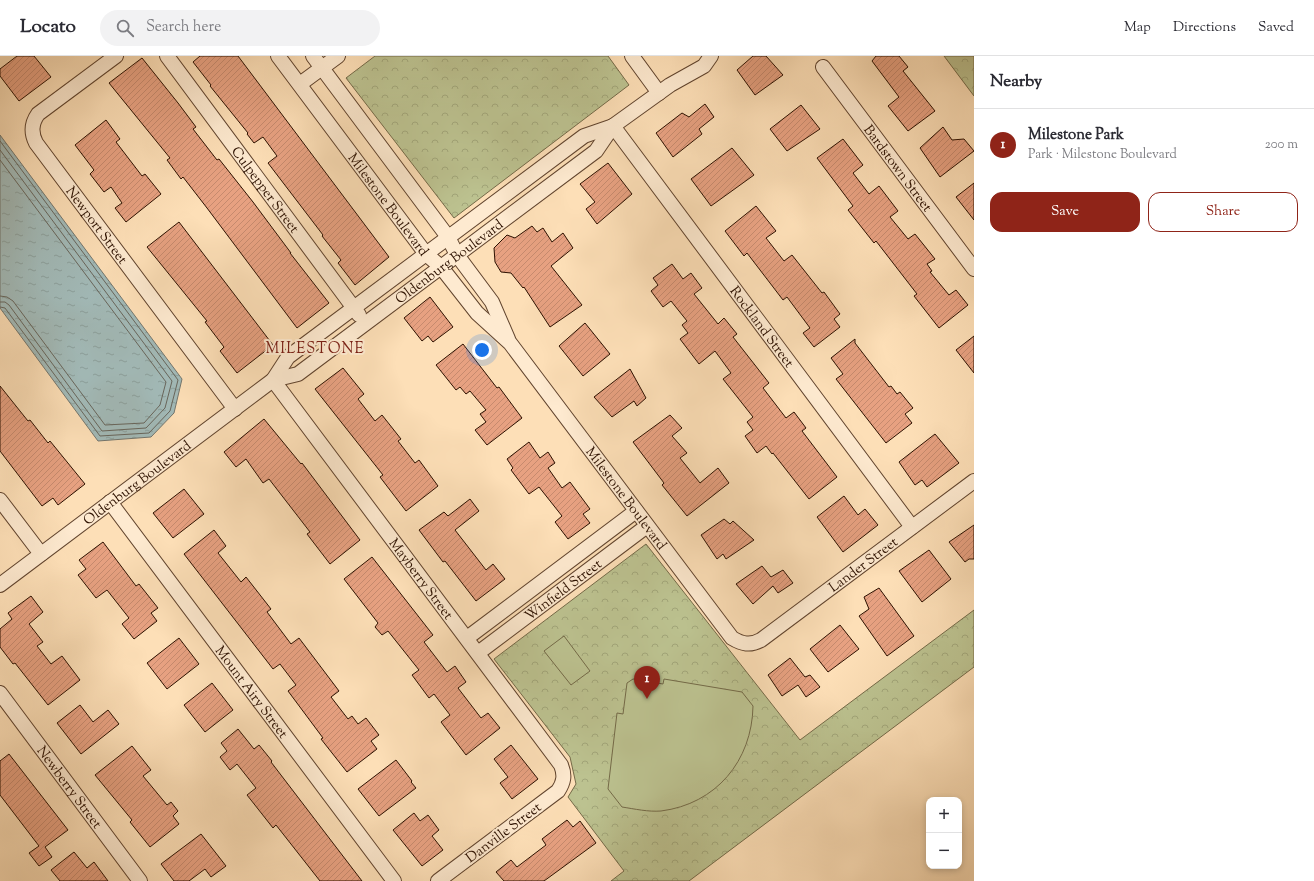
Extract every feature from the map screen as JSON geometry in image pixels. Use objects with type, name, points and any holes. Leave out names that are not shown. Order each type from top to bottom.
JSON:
[{"type":"street","name":"Newport Street","points":[[116,56],[38,114],[34,121],[32,136],[235,409]]},
{"type":"street","name":"Culpepper Street","points":[[167,56],[365,324]]},
{"type":"street","name":"Milestone Boulevard","points":[[278,56],[426,254],[441,267],[477,314],[510,342]]},
{"type":"street","name":"Milestone Boulevard","points":[[313,56],[448,237],[457,255],[492,302],[510,342],[732,638],[738,643],[749,644]]},
{"type":"street","points":[[300,84],[338,56]]},
{"type":"street","points":[[632,56],[659,93]]},
{"type":"street","name":"Oldenburg Boulevard","points":[[0,585],[273,380],[286,359],[448,237],[584,136],[613,126],[659,93],[704,66],[712,56]]},
{"type":"street","name":"Bardstown Street","points":[[823,67],[974,269]]},
{"type":"street","name":"Oldenburg Boulevard","points":[[273,380],[298,374],[365,324],[596,151],[613,126]]},
{"type":"street","name":"Rockland Street","points":[[613,126],[912,527]]},
{"type":"street","name":"Mayberry Street","points":[[273,380],[561,765],[564,772],[564,780]]},
{"type":"street","name":"Lander Street","points":[[749,644],[761,640],[974,480]]},
{"type":"street","points":[[0,500],[41,554]]},
{"type":"street","name":"Mount Airy Street","points":[[110,502],[394,881]]},
{"type":"street","name":"Winfield Street","points":[[467,638],[636,511]]},
{"type":"street","name":"Winfield Street","points":[[478,653],[647,526]]},
{"type":"street","name":"Newberry Street","points":[[0,693],[140,881]]},
{"type":"street","name":"Danville Street","points":[[438,881],[558,791],[564,780]]},
{"type":"green space","points":[[375,56],[608,56],[629,85],[454,218],[346,78]]},
{"type":"green space","points":[[944,56],[974,56],[974,96]]},
{"type":"green space","points":[[646,544],[800,740],[974,610],[974,667],[689,881],[611,881],[624,871],[568,797],[576,784],[570,757],[494,659]]},
{"type":"green space","points":[[564,636],[590,671],[571,685],[544,651]]},
{"type":"green space","points":[[633,679],[663,684],[664,679],[742,692],[753,706],[751,726],[746,745],[738,762],[714,789],[681,807],[661,811],[646,811],[622,807],[608,789],[617,713],[623,714],[627,683]]},
{"type":"water","points":[[0,135],[182,379],[174,413],[151,437],[98,441],[0,308]]},
{"type":"building","points":[[17,56],[34,56],[51,77],[19,101],[0,76],[0,69]]},
{"type":"building","points":[[200,56],[238,56],[389,257],[355,285],[338,263],[341,260],[268,163],[277,156],[263,137],[254,143],[247,134],[248,133],[210,86],[211,85],[193,62]]},
{"type":"building","points":[[753,56],[766,56],[783,75],[755,95],[737,70]]},
{"type":"building","points":[[876,56],[899,56],[908,67],[903,71],[935,111],[908,131],[888,106],[899,97],[872,61]]},
{"type":"building","points":[[142,58],[196,127],[193,129],[253,202],[329,303],[297,328],[183,177],[181,179],[167,160],[170,158],[109,83]]},
{"type":"building","points":[[705,104],[714,117],[699,129],[702,134],[673,157],[656,133],[682,113],[689,117]]},
{"type":"building","points":[[801,105],[820,129],[787,151],[770,129]]},
{"type":"building","points":[[106,120],[120,139],[116,142],[142,176],[145,174],[161,194],[126,222],[115,208],[122,203],[111,187],[104,192],[90,174],[94,170],[75,145]]},
{"type":"building","points":[[943,127],[952,140],[964,139],[974,151],[940,177],[920,148]]},
{"type":"building","points":[[843,139],[863,165],[853,173],[869,194],[879,186],[898,211],[890,217],[908,239],[915,234],[935,259],[927,264],[932,271],[930,272],[949,295],[956,290],[968,305],[939,328],[914,296],[917,294],[876,241],[874,243],[848,210],[853,206],[817,158]]},
{"type":"building","points":[[732,148],[754,175],[711,206],[691,179]]},
{"type":"building","points":[[608,163],[632,194],[597,224],[586,209],[595,202],[580,184]]},
{"type":"building","points":[[974,183],[974,220],[956,197]]},
{"type":"building","points":[[756,206],[776,231],[766,238],[784,261],[792,255],[822,293],[824,292],[840,314],[834,319],[840,327],[814,347],[803,333],[810,328],[787,297],[783,300],[747,253],[744,256],[725,231]]},
{"type":"building","points":[[179,222],[273,345],[237,373],[220,351],[224,347],[205,322],[207,321],[147,247]]},
{"type":"building","points":[[532,226],[537,232],[543,228],[552,242],[563,233],[573,248],[551,266],[582,305],[550,327],[524,287],[523,288],[511,273],[501,272],[495,262],[494,248],[507,235],[515,238]]},
{"type":"building","points":[[672,264],[683,279],[691,273],[702,288],[694,294],[718,324],[724,318],[737,334],[733,337],[769,383],[763,388],[786,418],[794,412],[806,428],[802,431],[837,477],[809,499],[766,446],[757,453],[745,436],[753,430],[747,422],[753,417],[723,379],[731,373],[715,351],[699,364],[680,339],[688,333],[682,325],[687,321],[671,301],[663,307],[651,291],[658,285],[653,278]]},
{"type":"building","points":[[430,297],[453,327],[433,342],[428,336],[422,341],[404,318]]},
{"type":"building","points":[[585,323],[610,354],[583,376],[559,346]]},
{"type":"building","points":[[974,336],[974,373],[956,350]]},
{"type":"building","points":[[855,339],[855,343],[889,387],[891,386],[897,394],[900,392],[913,408],[905,414],[912,423],[886,443],[836,379],[843,374],[831,358]]},
{"type":"building","points":[[463,344],[497,388],[499,387],[522,418],[487,445],[475,430],[486,422],[480,414],[486,410],[470,391],[466,394],[460,387],[456,390],[436,365]]},
{"type":"building","points":[[343,368],[364,394],[358,399],[375,421],[382,415],[401,439],[398,441],[415,463],[419,460],[438,486],[406,511],[380,477],[383,475],[315,389]]},
{"type":"building","points":[[630,369],[646,398],[637,406],[634,401],[612,417],[594,397]]},
{"type":"building","points":[[0,386],[28,421],[30,420],[48,443],[50,441],[85,484],[58,505],[53,498],[42,506],[0,451]]},
{"type":"building","points":[[670,415],[682,428],[672,436],[687,453],[680,458],[700,483],[718,468],[729,483],[687,516],[662,485],[664,483],[633,442]]},
{"type":"building","points":[[264,419],[301,464],[302,463],[360,540],[330,564],[307,534],[310,532],[269,479],[263,483],[246,459],[236,467],[224,452]]},
{"type":"building","points":[[935,434],[959,463],[927,487],[922,480],[915,485],[899,462]]},
{"type":"building","points":[[529,442],[540,458],[548,452],[555,463],[548,468],[562,488],[570,482],[590,509],[583,514],[590,523],[568,539],[555,522],[562,516],[539,487],[529,494],[511,470],[513,468],[507,459]]},
{"type":"building","points":[[184,489],[204,514],[173,538],[153,513]]},
{"type":"building","points":[[844,496],[858,515],[865,509],[878,525],[843,552],[817,517]]},
{"type":"building","points":[[470,499],[479,511],[455,530],[486,570],[493,564],[505,579],[476,601],[445,561],[443,562],[419,530],[444,512],[448,516]]},
{"type":"building","points":[[724,519],[730,524],[733,521],[754,540],[726,559],[723,554],[717,559],[701,535]]},
{"type":"building","points":[[974,525],[974,559],[969,559],[965,562],[949,542]]},
{"type":"building","points":[[214,530],[226,546],[218,553],[241,582],[246,577],[271,609],[267,612],[291,644],[299,638],[339,691],[331,697],[348,719],[352,716],[358,724],[366,718],[379,735],[371,741],[377,749],[347,772],[321,739],[323,738],[288,691],[296,685],[280,664],[273,669],[184,554]]},
{"type":"building","points":[[103,542],[136,586],[139,584],[158,608],[151,613],[157,621],[134,639],[122,624],[129,618],[107,590],[96,598],[78,575],[86,569],[79,560]]},
{"type":"building","points":[[929,550],[951,579],[922,602],[899,571]]},
{"type":"building","points":[[372,557],[433,635],[424,642],[447,672],[455,666],[466,682],[458,688],[481,718],[488,713],[500,728],[466,755],[441,722],[450,715],[434,694],[429,698],[412,675],[419,670],[388,631],[382,635],[375,627],[378,623],[344,579]]},
{"type":"building","points":[[762,566],[771,577],[783,570],[793,583],[778,593],[773,586],[753,604],[736,584]]},
{"type":"building","points":[[879,588],[914,636],[887,656],[859,616],[869,609],[864,597]]},
{"type":"building","points":[[31,596],[43,612],[29,624],[43,642],[37,646],[51,664],[62,656],[80,680],[48,705],[15,663],[13,664],[0,647],[0,629],[12,619],[8,613]]},
{"type":"building","points":[[840,625],[859,649],[828,672],[810,649]]},
{"type":"building","points":[[179,638],[199,664],[167,689],[147,663]]},
{"type":"building","points":[[790,658],[805,677],[810,675],[820,687],[806,697],[798,685],[782,696],[768,675]]},
{"type":"building","points":[[212,683],[233,710],[205,732],[184,705]]},
{"type":"building","points":[[80,705],[93,722],[108,710],[119,724],[81,754],[57,723]]},
{"type":"building","points":[[238,729],[254,749],[259,745],[362,881],[320,881],[276,825],[273,828],[247,795],[256,788],[237,764],[230,770],[220,757],[227,751],[221,743]]},
{"type":"building","points":[[511,745],[538,779],[512,799],[500,783],[508,777],[494,759]]},
{"type":"building","points":[[132,746],[151,770],[143,776],[167,805],[171,802],[178,811],[173,816],[179,824],[150,847],[130,822],[132,820],[95,775]]},
{"type":"building","points":[[9,754],[68,830],[45,847],[52,857],[39,866],[29,853],[39,846],[0,795],[0,761]]},
{"type":"building","points":[[396,760],[416,788],[379,816],[358,789]]},
{"type":"building","points":[[414,813],[420,821],[428,815],[439,830],[432,836],[443,850],[422,866],[393,830]]},
{"type":"building","points":[[567,820],[573,827],[580,821],[596,843],[544,881],[504,881],[496,872],[511,860],[517,867],[546,845],[542,839]]},
{"type":"building","points":[[201,834],[226,866],[211,877],[205,869],[189,881],[174,881],[161,864]]},
{"type":"building","points":[[74,852],[87,868],[94,862],[108,881],[60,881],[51,870]]},
{"type":"place","name":"Milestone Park","points":[[647,699]]},
{"type":"district","name":"MILESTONE","points":[[315,348]]}]
